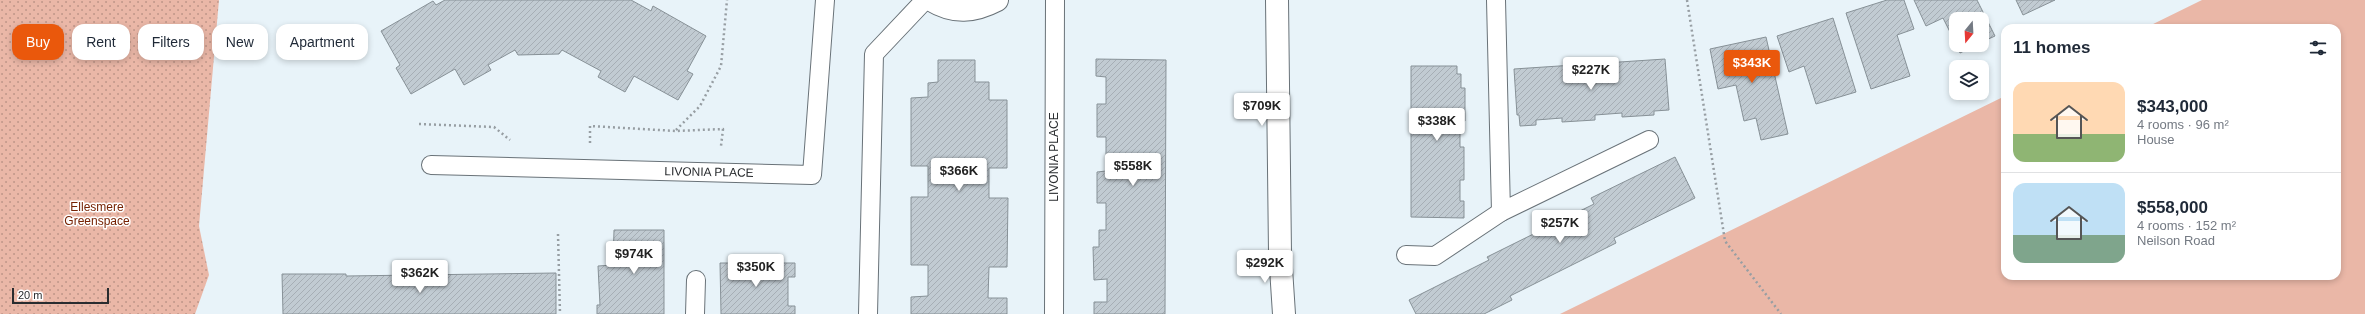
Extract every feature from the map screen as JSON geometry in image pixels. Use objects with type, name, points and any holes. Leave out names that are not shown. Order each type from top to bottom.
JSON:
[{"type":"main road","points":[[931,0],[944,7],[962,11],[982,8],[998,0]]},
{"type":"main road","points":[[1277,0],[1280,253],[1284,314]]},
{"type":"lane","name":"LIVONIA PLACE","points":[[431,165],[812,175],[825,0]]},
{"type":"lane","points":[[868,314],[874,54],[925,0]]},
{"type":"lane","name":"LIVONIA PLACE","points":[[1054,314],[1055,0]]},
{"type":"lane","points":[[1496,0],[1501,212]]},
{"type":"lane","points":[[1406,255],[1435,256],[1501,212],[1649,140]]},
{"type":"lane","points":[[695,314],[696,280]]},
{"type":"path","points":[[676,131],[700,106],[721,66],[727,0]]},
{"type":"path","points":[[1687,0],[1725,241],[1781,314]]},
{"type":"path","points":[[419,124],[494,126],[543,168]]},
{"type":"path","points":[[590,169],[590,126],[676,131],[723,128],[718,172]]},
{"type":"path","points":[[558,234],[560,314]]},
{"type":"green space","name":"Ellesmere Greenspace","points":[[0,0],[219,0],[217,24],[212,24],[212,60],[214,60],[199,226],[209,275],[195,314],[0,314]]},
{"type":"green space","points":[[2202,0],[2365,0],[2365,314],[1560,314],[2001,98],[2001,280],[2341,280],[2341,24],[2153,24]]},
{"type":"building","points":[[445,0],[631,0],[651,11],[653,6],[706,36],[687,71],[693,74],[678,100],[634,76],[625,92],[598,77],[601,71],[562,50],[559,54],[518,55],[515,50],[488,65],[491,70],[464,85],[455,69],[411,94],[396,68],[400,65],[381,31],[433,1],[436,5]]},
{"type":"building","points":[[1887,0],[1904,0],[1914,29],[1897,35],[1910,76],[1871,89],[1846,13]]},
{"type":"building","points":[[1914,0],[1977,0],[1983,12],[1949,12],[1949,30],[1943,18],[1926,26]]},
{"type":"building","points":[[2016,0],[2055,0],[2023,15]]},
{"type":"building","points":[[1833,18],[1856,92],[1816,104],[1804,66],[1789,72],[1777,36]]},
{"type":"building","points":[[1989,24],[1995,36],[1989,39]]},
{"type":"building","points":[[1766,37],[1788,134],[1761,140],[1756,118],[1744,121],[1736,85],[1718,89],[1710,49]]},
{"type":"building","points":[[1096,59],[1166,60],[1165,314],[1094,314],[1094,302],[1107,302],[1107,279],[1094,280],[1093,247],[1099,247],[1099,230],[1106,230],[1106,203],[1097,203],[1097,172],[1106,171],[1106,137],[1097,137],[1097,104],[1106,104],[1106,77],[1096,76]]},
{"type":"building","points":[[1665,59],[1669,110],[1654,111],[1654,115],[1622,117],[1622,113],[1595,115],[1595,120],[1562,122],[1562,118],[1536,120],[1536,125],[1520,126],[1519,115],[1517,115],[1514,69]]},
{"type":"building","points":[[938,60],[975,60],[975,82],[989,82],[989,100],[1007,100],[1007,168],[989,168],[989,198],[1008,198],[1007,267],[989,267],[988,298],[1007,298],[1007,314],[911,314],[911,297],[928,296],[928,265],[911,265],[911,197],[928,197],[928,166],[911,166],[911,98],[928,97],[928,83],[938,82]]},
{"type":"building","points":[[1411,66],[1457,66],[1457,74],[1461,74],[1461,88],[1465,88],[1465,121],[1460,121],[1460,147],[1464,147],[1464,180],[1460,180],[1460,201],[1464,201],[1464,218],[1411,217]]},
{"type":"building","points":[[1675,157],[1695,198],[1614,238],[1616,243],[1510,296],[1512,300],[1484,314],[1416,314],[1409,300],[1489,260],[1487,257],[1594,204],[1591,198]]},
{"type":"building","points":[[614,230],[664,230],[664,314],[597,314],[597,305],[600,305],[598,266],[613,265]]},
{"type":"building","points":[[720,263],[795,263],[795,277],[788,277],[788,306],[795,306],[795,314],[721,314]]},
{"type":"building","points":[[556,273],[556,314],[283,314],[282,274],[346,274],[346,276]]}]
